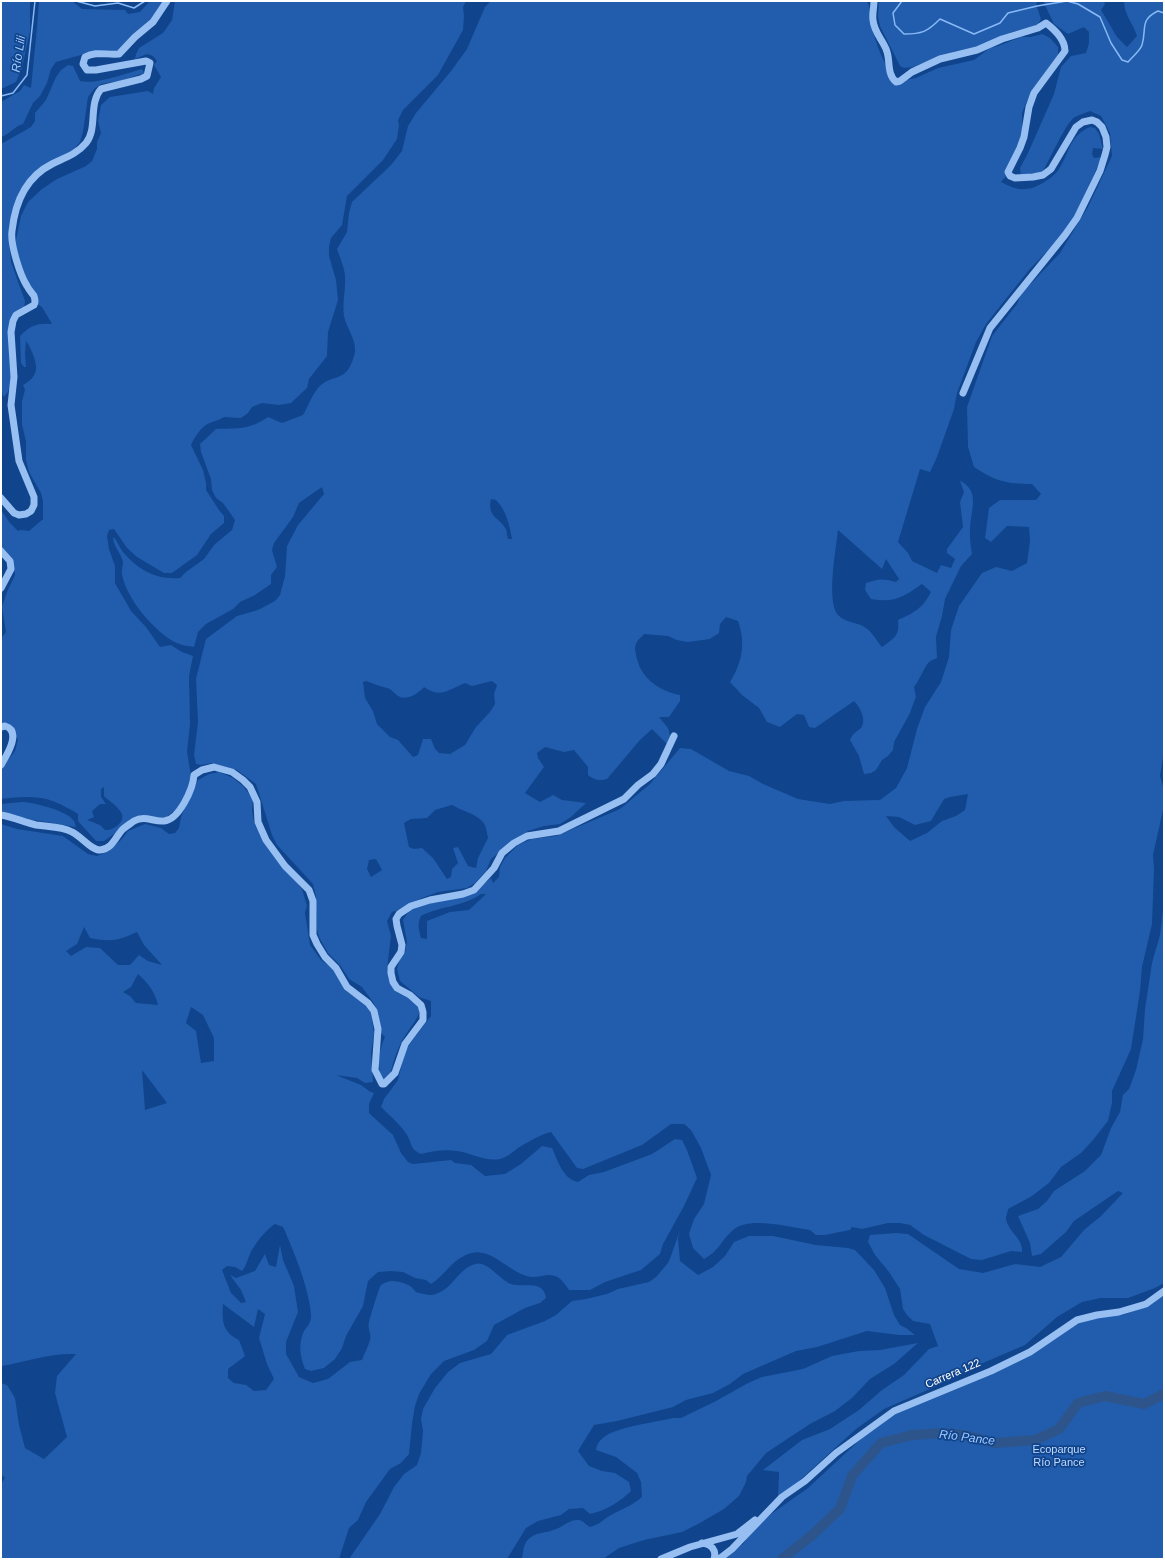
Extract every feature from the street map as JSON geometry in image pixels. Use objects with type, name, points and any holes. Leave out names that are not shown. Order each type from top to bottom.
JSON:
[{"type":"street","points":[[1,498],[14,513],[19,515],[26,514],[31,511],[34,505],[34,497],[19,461],[10,405],[14,377],[11,332],[13,321],[16,315],[34,305],[36,302],[26,286],[11,232],[20,196],[26,186],[40,172],[50,165],[76,152],[86,143],[91,135],[94,101],[97,93],[101,89],[141,79],[147,76],[150,64],[146,61],[96,70],[87,70],[83,64],[85,57],[90,54],[100,53],[119,54],[135,37],[153,22],[162,12],[167,1]]},
{"type":"street","points":[[874,1],[873,20],[875,30],[887,50],[890,73],[896,82],[900,81],[912,72],[940,59],[977,50],[1002,39],[1038,28],[1046,23],[1060,36],[1065,44],[1065,51],[1034,93],[1029,107],[1022,143],[1008,172],[1010,176],[1015,178],[1043,175],[1051,169],[1076,127],[1083,122],[1092,120],[1097,122],[1102,127],[1106,137],[1106,151],[1100,171],[1077,218],[990,328],[963,392]]},
{"type":"street","points":[[1,551],[10,561],[11,569],[1,588]]},
{"type":"street","points":[[1,727],[9,727],[12,731],[12,738],[11,746],[1,765]]},
{"type":"street","points":[[1,815],[35,824],[64,828],[78,835],[93,848],[99,850],[112,844],[121,831],[135,820],[148,818],[162,821],[176,815],[191,789],[194,775],[202,770],[214,767],[232,772],[250,787],[257,802],[258,822],[266,840],[285,866],[309,890],[313,901],[313,935],[317,944],[325,957],[336,968],[347,987],[365,1000],[374,1011],[378,1034],[375,1070],[382,1084],[384,1084],[395,1073],[405,1044],[423,1020],[421,1005],[410,995],[397,988],[393,982],[391,967],[401,952],[402,944],[396,926],[396,919],[399,914],[411,906],[474,890],[494,868],[502,853],[514,843],[527,836],[558,831],[624,800],[638,785],[654,774],[661,764],[674,736]]},
{"type":"street","name":"Carrera 122","points":[[719,1559],[732,1549],[782,1497],[805,1481],[836,1454],[894,1411],[991,1371],[1030,1352],[1077,1320],[1119,1312],[1146,1304],[1164,1291]]},
{"type":"street","name":"Carrera 122","points":[[661,1559],[678,1551],[737,1534],[763,1513],[768,1511]]},
{"type":"street","points":[[702,1544],[707,1544],[713,1548],[715,1554],[714,1559]]},
{"type":"green space","points":[[1,1],[30,1],[30,31],[22,68],[16,82],[1,89]]},
{"type":"green space","points":[[39,1],[72,1],[82,9],[125,10],[128,14],[140,12],[150,1],[165,1],[155,19],[114,53],[88,53],[56,62],[51,69],[47,83],[40,96],[33,103],[23,124],[1,137],[1,102],[20,91],[24,85],[31,88]]},
{"type":"green space","points":[[175,1],[466,1],[463,7],[463,30],[438,75],[403,110],[398,120],[399,125],[397,139],[383,160],[347,196],[342,225],[331,238],[329,246],[329,256],[336,280],[338,300],[328,332],[327,356],[309,379],[307,388],[291,403],[279,405],[262,403],[252,407],[248,413],[241,418],[224,417],[203,427],[192,442],[191,445],[203,470],[206,490],[224,516],[224,523],[211,534],[197,555],[172,573],[164,573],[137,557],[127,548],[114,529],[109,530],[107,536],[109,549],[115,566],[115,583],[131,611],[146,627],[160,647],[171,645],[182,652],[193,656],[189,676],[190,724],[187,752],[192,781],[179,807],[166,817],[144,817],[127,825],[104,841],[96,841],[78,821],[78,814],[58,803],[35,797],[1,799],[1,770],[15,751],[18,740],[12,729],[1,725],[1,639],[6,632],[2,607],[15,575],[12,558],[1,547],[1,510],[18,531],[29,531],[43,519],[43,501],[41,493],[29,472],[26,460],[26,441],[22,425],[22,401],[25,390],[23,385],[32,378],[36,371],[36,367],[32,352],[26,341],[26,367],[24,367],[21,363],[20,336],[34,326],[52,324],[42,307],[37,304],[19,260],[16,240],[21,216],[28,202],[42,189],[57,179],[86,166],[92,161],[101,133],[98,121],[101,105],[110,97],[148,91],[153,94],[154,88],[161,77],[154,65],[157,61],[153,56],[147,54],[135,59],[136,54],[139,48],[163,33],[172,20]],"holes":[[[104,787],[104,796],[118,808],[122,816],[122,820],[117,825],[107,830],[100,825],[87,820],[94,817],[92,811],[100,804],[106,804],[101,797],[101,789]]]},
{"type":"green space","points":[[491,1],[867,1],[875,39],[887,67],[895,79],[906,80],[916,78],[938,68],[974,60],[990,48],[1021,37],[1031,37],[1042,34],[1050,38],[1058,47],[1058,56],[1032,91],[1026,103],[1022,113],[1022,142],[1007,175],[1001,182],[1019,189],[1029,189],[1044,182],[1053,176],[1059,169],[1071,145],[1078,135],[1090,127],[1095,128],[1099,134],[1103,149],[1093,148],[1092,154],[1094,158],[1102,157],[1073,220],[1056,242],[1029,270],[986,324],[976,342],[957,393],[954,409],[937,457],[930,472],[920,469],[898,542],[908,553],[912,561],[937,573],[941,565],[951,568],[955,559],[947,553],[947,549],[963,527],[960,502],[964,492],[960,481],[969,488],[973,498],[970,523],[972,554],[961,566],[945,599],[936,637],[937,658],[927,664],[914,687],[916,697],[909,715],[894,742],[893,750],[882,760],[876,770],[871,773],[864,774],[859,756],[850,740],[863,725],[863,718],[860,710],[854,701],[815,728],[809,727],[804,715],[797,714],[780,727],[767,722],[759,708],[742,695],[730,682],[742,653],[742,637],[738,621],[726,617],[720,624],[719,633],[710,639],[688,642],[677,640],[668,636],[644,634],[637,641],[635,648],[639,666],[653,683],[659,687],[680,695],[680,701],[669,717],[659,717],[668,728],[671,739],[667,744],[652,729],[640,740],[607,779],[602,780],[597,780],[588,775],[588,767],[574,750],[564,752],[545,747],[537,753],[538,758],[544,767],[525,793],[540,802],[553,795],[562,800],[586,803],[571,817],[560,824],[544,826],[528,831],[513,841],[491,859],[486,871],[475,883],[467,888],[438,892],[392,912],[387,921],[391,936],[387,968],[394,988],[409,996],[421,1009],[403,1039],[393,1062],[390,1077],[383,1081],[379,1059],[381,1047],[385,1037],[381,1033],[378,1012],[362,987],[349,979],[340,965],[328,953],[319,937],[317,929],[316,896],[313,884],[277,845],[272,835],[256,784],[237,770],[212,763],[201,765],[196,764],[194,755],[198,722],[196,679],[206,639],[237,616],[258,610],[275,601],[280,595],[285,576],[287,546],[298,525],[324,494],[322,487],[299,503],[293,517],[274,543],[272,550],[277,567],[271,575],[271,584],[255,595],[240,602],[233,609],[206,624],[198,632],[194,647],[182,645],[171,640],[155,628],[140,611],[124,583],[122,573],[123,562],[114,543],[113,537],[123,552],[141,569],[163,577],[180,578],[204,559],[214,545],[232,530],[235,520],[223,503],[216,498],[212,490],[211,479],[201,452],[200,444],[216,429],[249,426],[268,417],[282,423],[303,415],[318,388],[328,381],[342,375],[348,369],[354,356],[355,347],[344,316],[343,306],[345,276],[343,265],[337,249],[347,232],[352,202],[391,165],[402,151],[408,126],[416,113],[467,49],[485,7]],"holes":[[[491,499],[496,500],[503,509],[509,523],[512,539],[508,539],[506,529],[494,516],[490,505]],[[838,530],[882,569],[886,559],[899,579],[896,582],[881,580],[866,583],[865,590],[871,599],[886,600],[898,598],[904,596],[922,584],[931,592],[918,609],[898,620],[897,633],[882,647],[868,630],[863,626],[841,618],[834,608],[832,587]],[[366,681],[389,689],[403,698],[419,692],[424,687],[430,691],[440,693],[465,683],[472,686],[492,681],[497,685],[494,694],[495,704],[490,712],[476,727],[465,745],[450,754],[439,753],[435,749],[431,739],[423,739],[418,755],[413,757],[398,740],[390,737],[377,724],[373,711],[365,698],[363,682]],[[452,805],[472,814],[483,822],[488,838],[478,858],[476,868],[468,866],[458,847],[453,848],[458,863],[452,869],[451,877],[447,879],[433,858],[422,848],[414,849],[409,847],[404,823],[411,819],[427,818],[435,810]],[[376,859],[382,870],[371,877],[367,869],[369,860]]]},
{"type":"green space","points":[[879,1],[1037,1],[1036,4],[1041,19],[1038,24],[1030,28],[1012,32],[983,46],[956,51],[913,67],[904,68],[900,66],[880,26],[878,16]]},
{"type":"green space","points":[[1043,1],[1104,1],[1105,4],[1101,10],[1117,37],[1127,47],[1137,36],[1125,11],[1124,1],[1164,1],[1164,751],[1160,776],[1164,790],[1164,805],[1153,855],[1154,869],[1152,924],[1142,967],[1140,991],[1131,1049],[1112,1091],[1112,1103],[1108,1121],[1081,1153],[1061,1167],[1049,1183],[1032,1196],[1008,1209],[1006,1218],[1007,1223],[1018,1239],[1022,1247],[1022,1252],[1011,1251],[982,1260],[971,1259],[924,1235],[910,1225],[900,1223],[888,1223],[862,1229],[852,1227],[850,1230],[825,1235],[816,1235],[810,1230],[781,1225],[759,1223],[748,1224],[739,1226],[732,1231],[717,1249],[704,1259],[693,1248],[689,1234],[694,1219],[704,1204],[711,1175],[701,1148],[691,1130],[684,1124],[671,1124],[642,1145],[583,1169],[577,1168],[551,1132],[537,1137],[506,1157],[495,1160],[452,1150],[421,1154],[417,1152],[413,1148],[407,1135],[401,1127],[381,1107],[384,1099],[398,1080],[405,1050],[431,1016],[431,1001],[419,997],[400,981],[397,969],[400,958],[405,952],[407,942],[403,920],[408,912],[416,906],[480,887],[491,878],[493,883],[499,877],[500,867],[505,858],[518,845],[532,839],[556,836],[620,809],[650,784],[680,748],[691,749],[729,771],[749,776],[763,784],[798,799],[830,804],[844,801],[880,800],[896,788],[907,768],[917,729],[925,707],[941,682],[949,657],[951,630],[959,606],[982,573],[996,567],[1012,571],[1027,563],[1030,541],[1029,527],[1007,526],[991,542],[985,538],[989,508],[1000,500],[1036,500],[1041,494],[1032,484],[1001,481],[988,476],[974,467],[968,447],[967,407],[992,336],[1017,304],[1021,294],[1060,253],[1088,207],[1112,156],[1110,133],[1101,116],[1090,111],[1075,117],[1071,121],[1062,134],[1042,172],[1021,176],[1020,168],[1054,94],[1061,67],[1071,56],[1086,53],[1089,43],[1089,32],[1084,27],[1068,34],[1054,24]],"holes":[[[968,794],[965,810],[956,816],[942,821],[927,833],[910,841],[894,827],[886,816],[899,817],[915,825],[931,821],[944,799]],[[481,894],[486,894],[469,910],[450,912],[427,921],[427,939],[421,938],[419,930],[421,916],[436,910],[467,902]]]},
{"type":"green space","points":[[68,65],[73,66],[80,81],[86,82],[120,76],[142,69],[144,73],[120,81],[101,84],[94,89],[88,97],[83,132],[80,142],[74,149],[41,168],[14,207],[8,232],[11,262],[25,301],[24,308],[13,315],[10,323],[9,333],[12,378],[10,388],[4,397],[1,392],[1,144],[31,127],[35,121],[35,113],[46,100],[56,77],[61,70]]},
{"type":"green space","points":[[219,772],[233,778],[243,786],[249,794],[253,800],[252,810],[254,823],[262,839],[302,889],[307,906],[305,913],[310,945],[321,960],[333,969],[346,991],[366,1004],[371,1013],[374,1033],[371,1053],[373,1082],[365,1083],[357,1078],[336,1075],[361,1085],[374,1093],[369,1104],[369,1113],[393,1135],[401,1153],[408,1162],[413,1164],[451,1160],[455,1163],[471,1165],[485,1176],[505,1174],[521,1164],[542,1146],[552,1148],[559,1164],[568,1177],[578,1182],[589,1175],[604,1172],[652,1154],[675,1139],[682,1140],[697,1178],[684,1206],[663,1244],[660,1254],[641,1270],[605,1282],[590,1290],[569,1290],[560,1279],[553,1275],[533,1277],[521,1274],[495,1258],[481,1253],[466,1255],[456,1261],[431,1284],[426,1280],[415,1278],[403,1272],[378,1272],[368,1281],[363,1306],[335,1359],[324,1368],[311,1371],[305,1369],[300,1350],[302,1336],[311,1319],[308,1296],[296,1259],[283,1227],[275,1224],[264,1234],[252,1250],[242,1271],[235,1267],[227,1266],[222,1270],[231,1293],[241,1303],[246,1302],[241,1290],[230,1275],[236,1278],[255,1271],[265,1254],[269,1265],[276,1267],[280,1245],[283,1260],[294,1286],[298,1312],[286,1342],[286,1354],[299,1377],[313,1383],[328,1379],[350,1362],[362,1360],[370,1338],[369,1324],[371,1315],[380,1287],[384,1283],[392,1281],[407,1284],[416,1292],[431,1295],[444,1290],[469,1267],[475,1264],[480,1264],[489,1268],[502,1279],[511,1284],[538,1286],[544,1292],[546,1298],[540,1303],[525,1308],[494,1325],[487,1341],[474,1350],[444,1361],[431,1374],[419,1394],[415,1406],[409,1454],[401,1463],[390,1469],[366,1502],[358,1520],[349,1528],[339,1559],[1,1559],[1,1484],[5,1478],[1,1474],[1,1383],[7,1385],[15,1398],[19,1425],[25,1448],[44,1459],[67,1437],[55,1393],[57,1376],[76,1354],[47,1356],[1,1366],[1,824],[17,829],[63,836],[88,854],[97,856],[109,851],[128,831],[145,824],[161,828],[169,834],[175,833],[179,828],[181,817],[198,780],[209,774]],"holes":[[[84,927],[90,938],[103,940],[119,939],[137,932],[144,945],[162,965],[148,961],[139,955],[130,965],[118,965],[100,948],[86,947],[71,956],[66,951],[77,944]],[[138,974],[151,988],[158,1005],[136,1003],[130,996],[123,992],[131,987]],[[191,1007],[203,1015],[214,1038],[214,1061],[201,1063],[196,1031],[186,1023]],[[142,1070],[167,1103],[145,1110]],[[223,1304],[254,1327],[258,1309],[265,1314],[259,1338],[267,1364],[274,1379],[266,1390],[254,1391],[246,1385],[234,1383],[228,1378],[228,1369],[245,1356],[239,1340],[233,1337],[226,1330],[223,1316]]]},
{"type":"green space","points":[[22,802],[42,805],[65,814],[74,821],[76,827],[28,819],[1,811],[1,804]]},
{"type":"green space","points":[[1164,852],[1164,1283],[1128,1298],[1101,1298],[1082,1302],[1057,1317],[1025,1345],[884,1409],[856,1429],[778,1500],[779,1472],[763,1470],[802,1440],[830,1429],[859,1410],[882,1390],[904,1375],[929,1349],[938,1346],[930,1324],[913,1321],[903,1309],[900,1289],[889,1272],[875,1255],[868,1242],[870,1235],[896,1233],[908,1234],[959,1269],[983,1273],[1015,1264],[1040,1267],[1061,1257],[1084,1230],[1101,1216],[1123,1193],[1118,1191],[1074,1221],[1066,1232],[1041,1254],[1032,1256],[1030,1243],[1018,1216],[1038,1209],[1047,1201],[1054,1191],[1085,1171],[1101,1155],[1111,1128],[1120,1112],[1123,1095],[1129,1089],[1136,1070],[1143,1039],[1145,1009],[1152,963],[1160,935],[1163,910]]},
{"type":"green space","points":[[680,1230],[678,1238],[680,1261],[698,1275],[713,1267],[725,1256],[734,1242],[749,1236],[773,1236],[816,1245],[855,1250],[874,1270],[885,1288],[894,1315],[900,1325],[915,1335],[899,1335],[867,1331],[817,1347],[796,1351],[743,1374],[730,1384],[713,1393],[686,1400],[673,1407],[617,1421],[594,1425],[578,1451],[589,1466],[602,1471],[615,1473],[629,1482],[631,1491],[612,1506],[596,1513],[590,1514],[583,1508],[569,1509],[561,1515],[538,1521],[526,1528],[507,1559],[349,1559],[380,1514],[394,1487],[404,1474],[417,1465],[421,1453],[423,1431],[421,1419],[423,1409],[435,1388],[448,1372],[460,1363],[491,1354],[507,1335],[545,1321],[556,1315],[572,1301],[607,1294],[618,1289],[649,1282],[656,1277],[668,1263]]},
{"type":"green space","name":"Ecoparque Río Pance","points":[[1164,1295],[1164,1559],[724,1559],[743,1544],[750,1534],[767,1517],[808,1488],[863,1437],[896,1414],[993,1374],[1032,1355],[1078,1323],[1097,1318],[1123,1315],[1148,1306]]},
{"type":"green space","points":[[918,1343],[894,1364],[870,1379],[852,1398],[835,1411],[810,1424],[766,1453],[747,1476],[746,1482],[739,1496],[724,1509],[698,1524],[682,1532],[644,1540],[619,1548],[603,1559],[522,1559],[525,1544],[531,1537],[552,1531],[576,1520],[582,1521],[590,1527],[594,1526],[642,1497],[641,1482],[637,1473],[616,1457],[596,1450],[600,1441],[610,1433],[637,1425],[673,1418],[681,1418],[762,1377],[803,1369],[832,1356],[859,1351],[880,1350]]},
{"type":"waterway","name":"Río Lili","points":[[1,96],[13,93],[27,75],[35,1]]},
{"type":"waterway","name":"Río Lili","points":[[76,1],[95,6],[118,3],[134,8],[145,1]]},
{"type":"waterway","name":"Río Lili","points":[[902,1],[893,13],[895,25],[904,34],[920,33],[931,27],[940,19],[974,34],[1000,23],[1008,13],[1067,1],[1078,4],[1100,17],[1111,43],[1122,60],[1128,62],[1138,52],[1142,45],[1145,25],[1148,18],[1158,11],[1164,13]]},
{"type":"waterway","name":"Río Pance","points":[[782,1559],[811,1536],[840,1509],[852,1476],[881,1443],[912,1435],[946,1433],[969,1436],[994,1443],[1035,1440],[1059,1429],[1078,1403],[1105,1396],[1144,1404],[1164,1394]]}]
